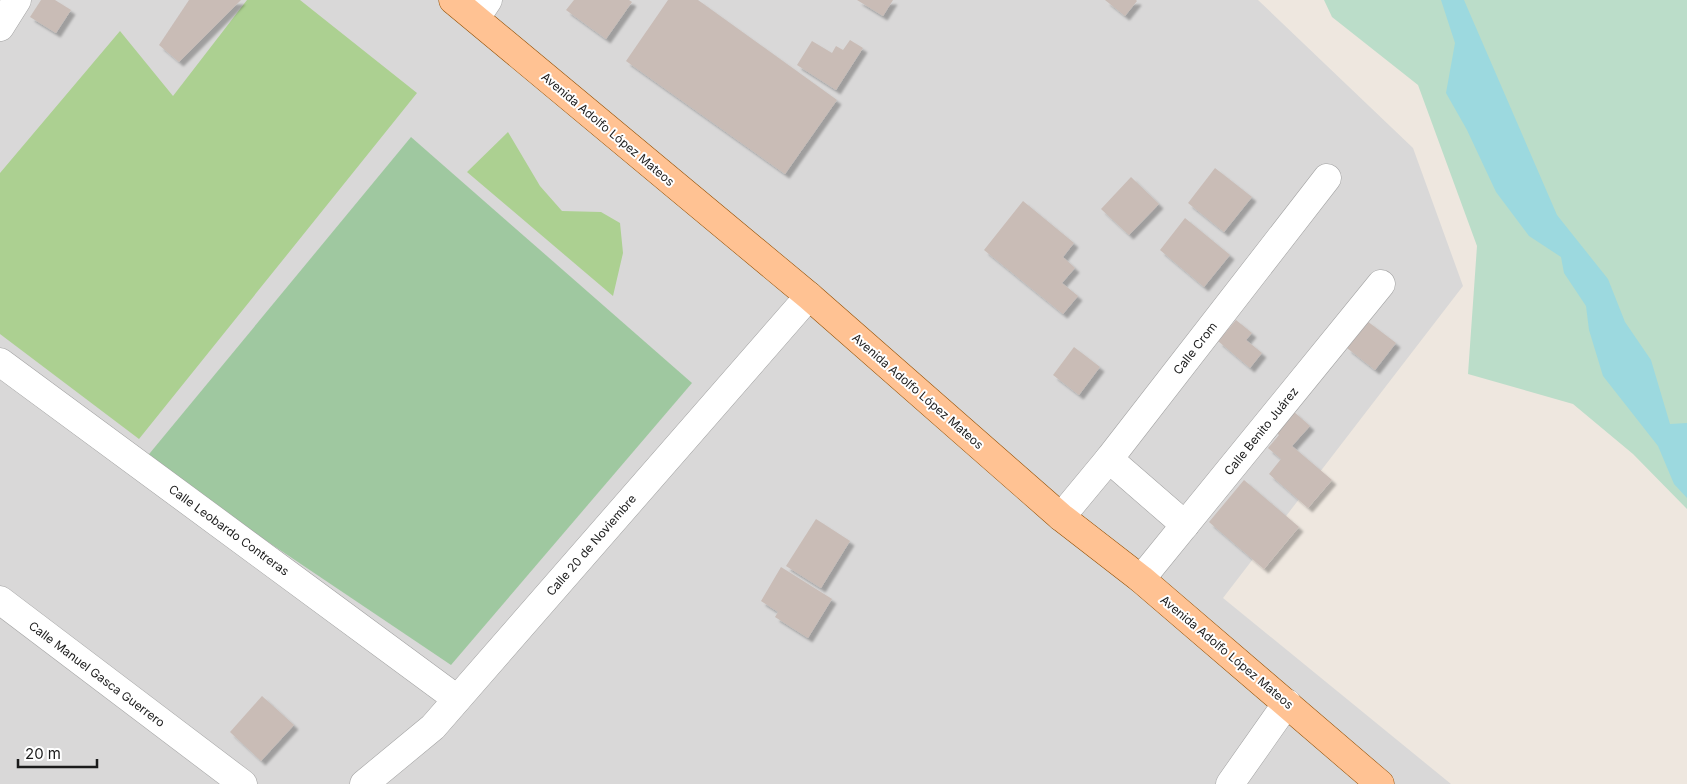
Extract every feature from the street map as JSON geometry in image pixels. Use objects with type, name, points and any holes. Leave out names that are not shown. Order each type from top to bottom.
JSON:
[{"type":"main road","name":"Avenida Adolfo López Mateos","points":[[453,0],[482,9],[1061,517],[1141,579],[1380,784]]},
{"type":"street","points":[[0,27],[17,0]]},
{"type":"street","name":"Calle Crom","points":[[1061,517],[1109,459],[1327,178]]},
{"type":"street","name":"Calle Benito Juárez","points":[[1141,579],[1380,284]]},
{"type":"street","name":"Calle 20 de Noviembre","points":[[364,784],[433,727],[809,296]]},
{"type":"street","name":"Calle Leobardo Contreras","points":[[0,362],[457,699]]},
{"type":"street","points":[[1109,459],[1184,525]]},
{"type":"street","name":"Calle Manuel Gasca Guerrero","points":[[0,600],[243,784]]},
{"type":"street","points":[[1230,784],[1286,702]]},
{"type":"shaded area","points":[[0,0],[1258,0],[1413,148],[1463,286],[1223,598],[1451,784],[0,784]]},
{"type":"green space","points":[[247,0],[300,0],[417,93],[139,439],[0,334],[0,173],[120,31],[173,96]]},
{"type":"green space","points":[[1324,0],[1687,0],[1687,509],[1633,454],[1573,404],[1468,374],[1477,246],[1418,85],[1332,17]]},
{"type":"green space","points":[[508,132],[540,186],[562,211],[601,212],[620,223],[623,253],[613,296],[467,172]]},
{"type":"green space","points":[[411,137],[692,383],[451,665],[145,459]]},
{"type":"water","points":[[1441,0],[1464,0],[1557,215],[1608,279],[1625,322],[1651,360],[1670,424],[1687,423],[1687,498],[1674,484],[1658,446],[1603,376],[1589,330],[1586,306],[1564,273],[1561,257],[1529,236],[1496,192],[1467,130],[1446,93],[1455,43]]},
{"type":"building","points":[[41,0],[55,0],[71,10],[56,33],[30,17]]},
{"type":"building","points":[[189,0],[241,0],[179,62],[159,45]]},
{"type":"building","points":[[574,0],[629,0],[632,2],[606,39],[566,10]]},
{"type":"building","points":[[668,0],[698,0],[837,100],[785,174],[626,61]]},
{"type":"building","points":[[857,0],[893,0],[883,16]]},
{"type":"building","points":[[1105,0],[1136,0],[1137,1],[1125,16]]},
{"type":"building","points":[[850,40],[863,48],[836,90],[797,65],[812,41],[832,53],[836,46],[843,50]]},
{"type":"building","points":[[1215,168],[1252,197],[1224,232],[1188,203]]},
{"type":"building","points":[[1131,177],[1159,204],[1129,235],[1101,209]]},
{"type":"building","points":[[1023,201],[1074,243],[1063,257],[1075,268],[1062,283],[1078,296],[1063,314],[984,250]]},
{"type":"building","points":[[1185,218],[1230,255],[1204,287],[1160,250]]},
{"type":"building","points":[[1236,320],[1252,333],[1246,340],[1262,353],[1250,368],[1218,341]]},
{"type":"building","points":[[1367,321],[1396,343],[1375,370],[1347,348]]},
{"type":"building","points":[[1074,347],[1100,367],[1079,395],[1053,375]]},
{"type":"building","points":[[1293,411],[1310,426],[1292,446],[1332,480],[1308,508],[1269,474],[1281,459],[1268,448],[1279,435],[1276,432]]},
{"type":"building","points":[[1244,480],[1299,527],[1264,569],[1209,522]]},
{"type":"building","points":[[816,519],[850,541],[821,588],[786,566]]},
{"type":"building","points":[[781,567],[832,599],[808,638],[775,617],[778,612],[761,601]]},
{"type":"building","points":[[262,696],[294,725],[261,761],[230,732]]}]
